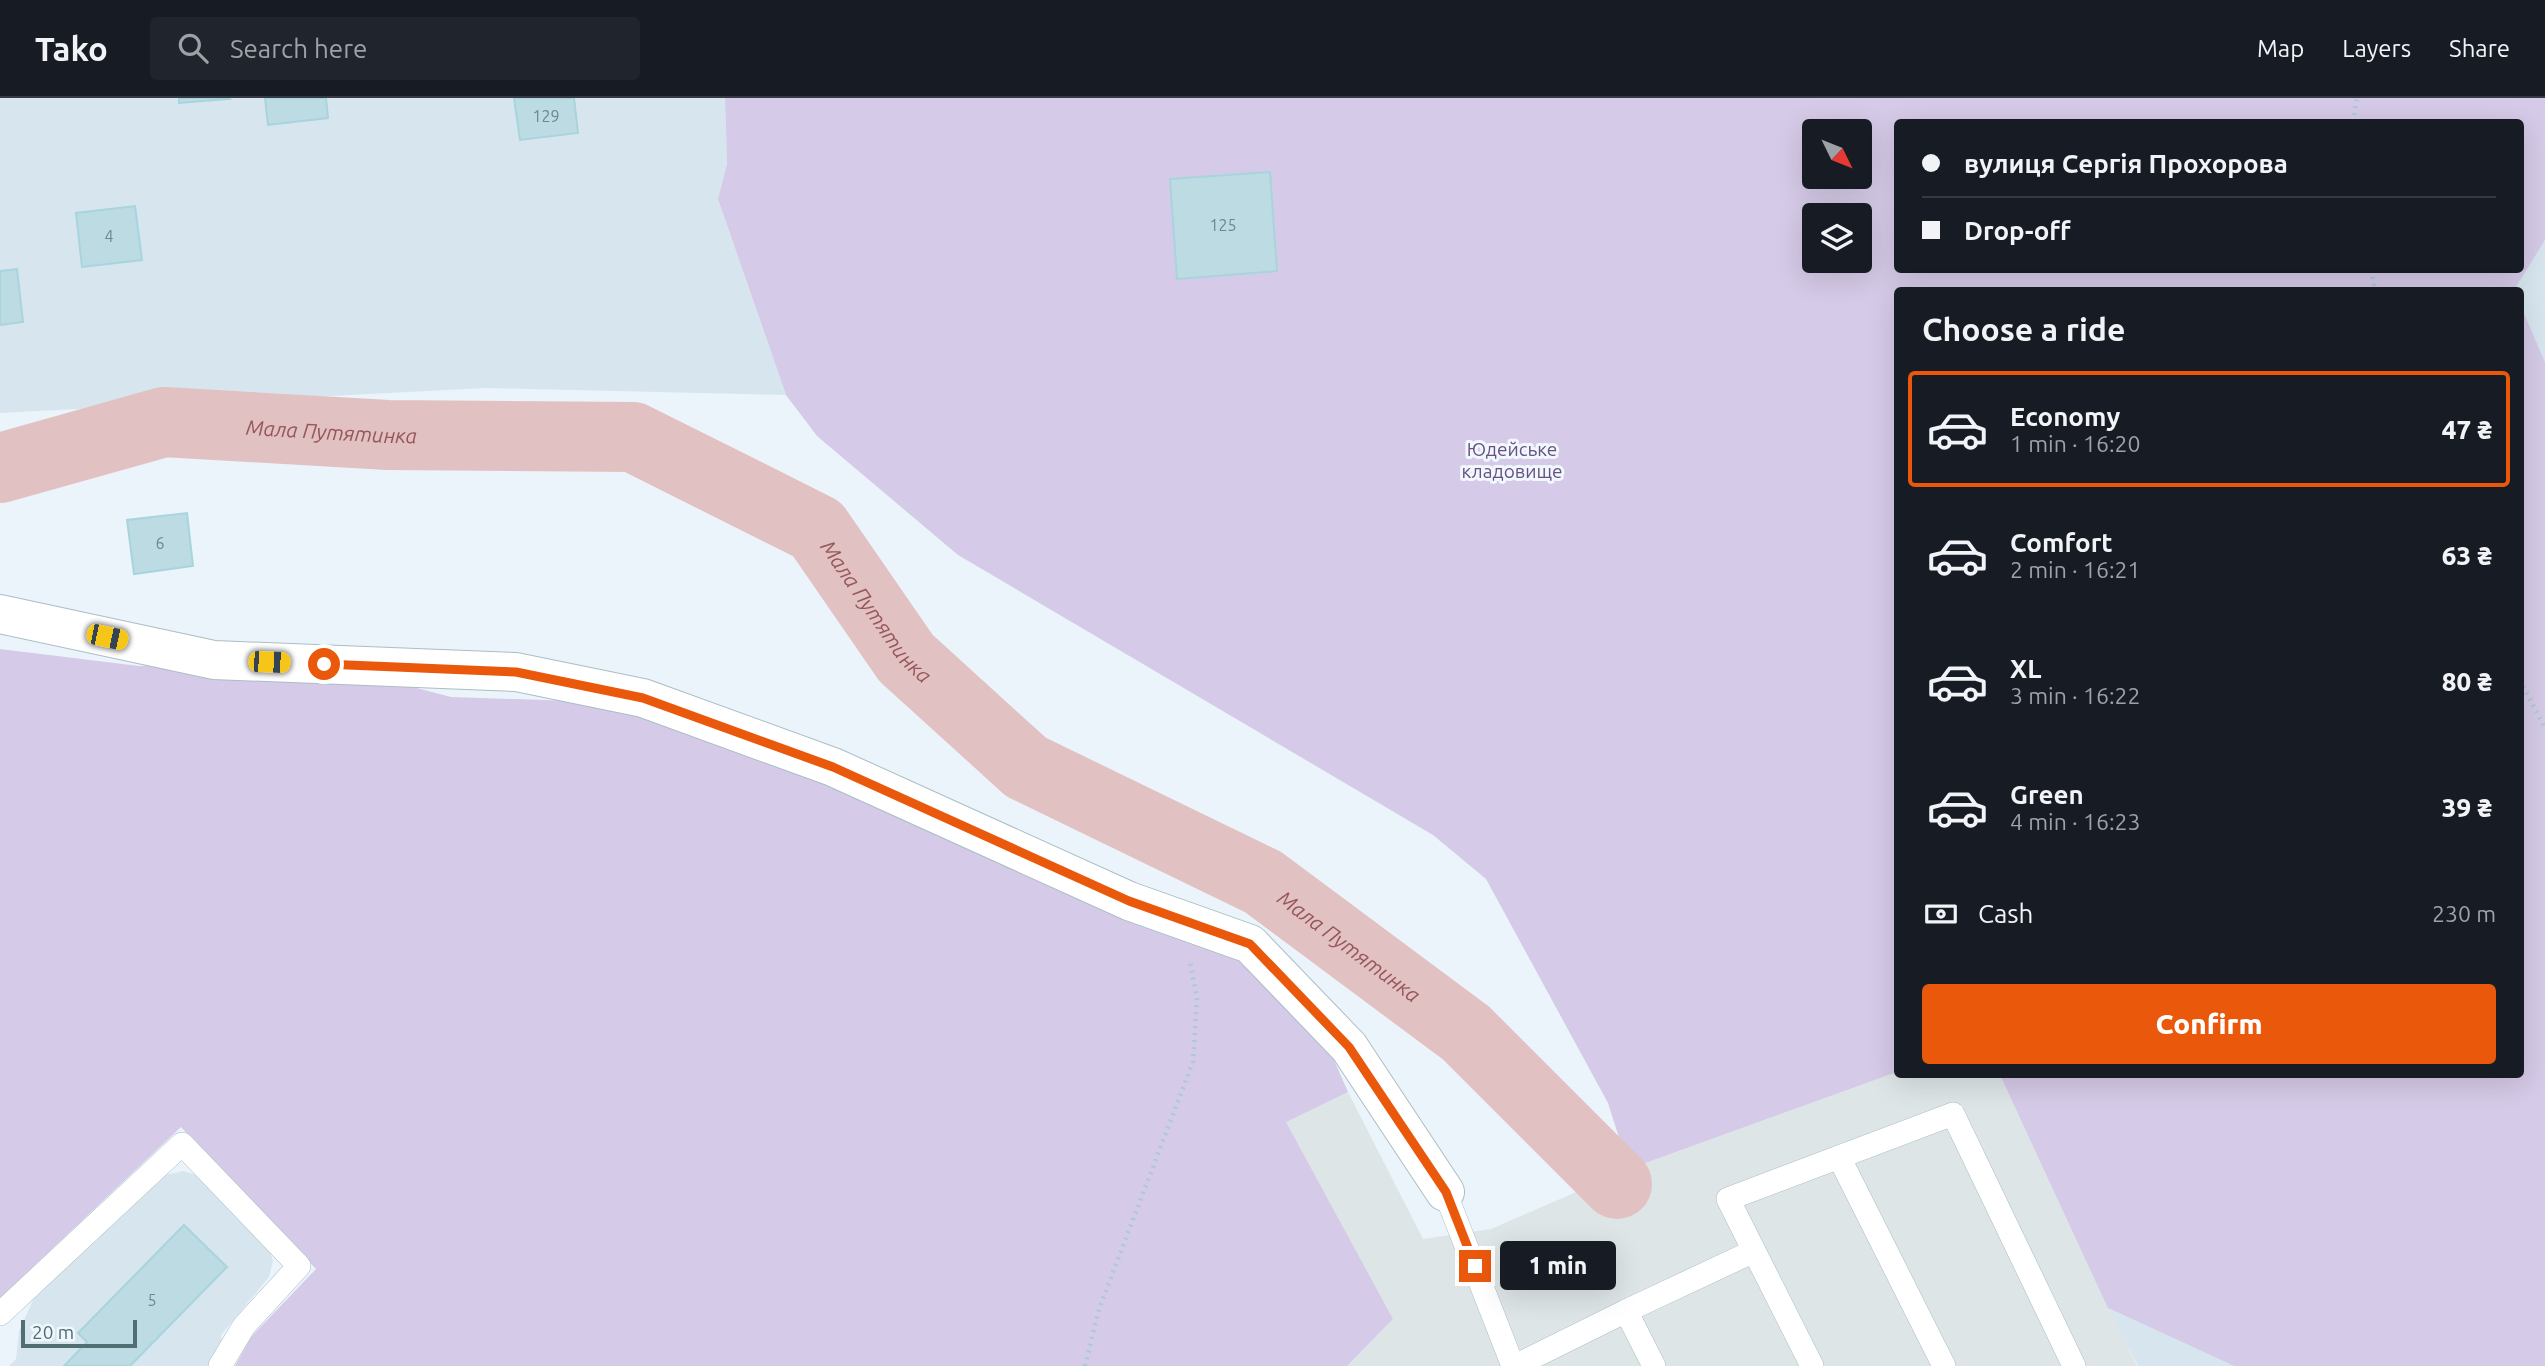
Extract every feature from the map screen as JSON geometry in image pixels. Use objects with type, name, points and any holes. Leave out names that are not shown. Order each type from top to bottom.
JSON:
[{"type":"street","points":[[0,614],[214,660],[516,672],[643,698],[833,767],[1129,901],[1250,944],[1349,1047],[1446,1192]]},
{"type":"lane","points":[[1812,1366],[1728,1199],[1953,1114],[2074,1366]]},
{"type":"lane","points":[[0,1314],[182,1143],[299,1266],[244,1326],[220,1366]]},
{"type":"lane","points":[[1839,1157],[1944,1366]]},
{"type":"lane","points":[[1446,1192],[1514,1366],[1754,1251]]},
{"type":"lane","points":[[1626,1311],[1654,1366]]},
{"type":"path","points":[[2354,119],[2357,98]]},
{"type":"path","points":[[2524,688],[2545,727]]},
{"type":"path","points":[[1086,1366],[1099,1309],[1192,1062],[1197,998],[1182,920]]},
{"type":"shaded area","points":[[0,98],[725,98],[727,164],[718,199],[786,395],[485,388],[0,413]]},
{"type":"shaded area","points":[[2545,240],[2545,362],[2524,313],[2524,287],[2514,287]]},
{"type":"shaded area","points":[[1894,1073],[1894,1078],[2001,1078],[2137,1366],[1347,1366],[1393,1319],[1285,1121],[1348,1092],[1423,1239],[1491,1229],[1629,1169]]},
{"type":"shaded area","points":[[183,1171],[200,1176],[270,1252],[273,1261],[269,1277],[221,1335],[222,1342],[209,1366],[9,1366],[16,1359],[19,1331],[34,1298],[161,1176]]},
{"type":"shaded area","points":[[2108,1308],[2234,1366],[2138,1366]]},
{"type":"green space","name":"Юдейське кладовище","points":[[725,98],[2545,98],[2545,240],[2516,287],[1894,287],[1894,1073],[1629,1169],[1608,1103],[1486,879],[1433,835],[958,555],[817,436],[786,395],[718,199],[727,164]]},
{"type":"green space","points":[[2524,313],[2545,362],[2545,1366],[2234,1366],[2108,1308],[2001,1078],[2524,1078]]},
{"type":"green space","points":[[0,649],[139,666],[313,661],[451,697],[634,703],[1298,978],[1348,1092],[1286,1122],[1393,1319],[1347,1366],[235,1366],[251,1337],[316,1269],[181,1127],[0,1298]]},
{"type":"building","points":[[179,98],[229,98],[230,99],[179,103]]},
{"type":"building","points":[[265,98],[326,98],[328,118],[268,125]]},
{"type":"building","points":[[514,98],[574,98],[578,133],[520,140]]},
{"type":"building","points":[[1270,172],[1277,271],[1177,279],[1170,179]]},
{"type":"building","points":[[135,206],[142,260],[82,267],[76,213]]},
{"type":"building","points":[[17,269],[23,322],[0,325],[0,271]]},
{"type":"building","points":[[187,513],[193,566],[134,574],[127,520]]},
{"type":"building","points":[[184,1225],[227,1267],[130,1366],[64,1366],[87,1342],[78,1333]]},
{"type":"waterway","name":"Мала Путятинка","points":[[0,468],[164,422],[388,435],[633,437],[817,529],[906,658],[1026,767],[1263,882],[1466,1033],[1617,1184]]},
{"type":"route","points":[[324,664],[516,672],[643,698],[833,767],[1129,901],[1250,944],[1349,1047],[1446,1192],[1475,1266]]}]
